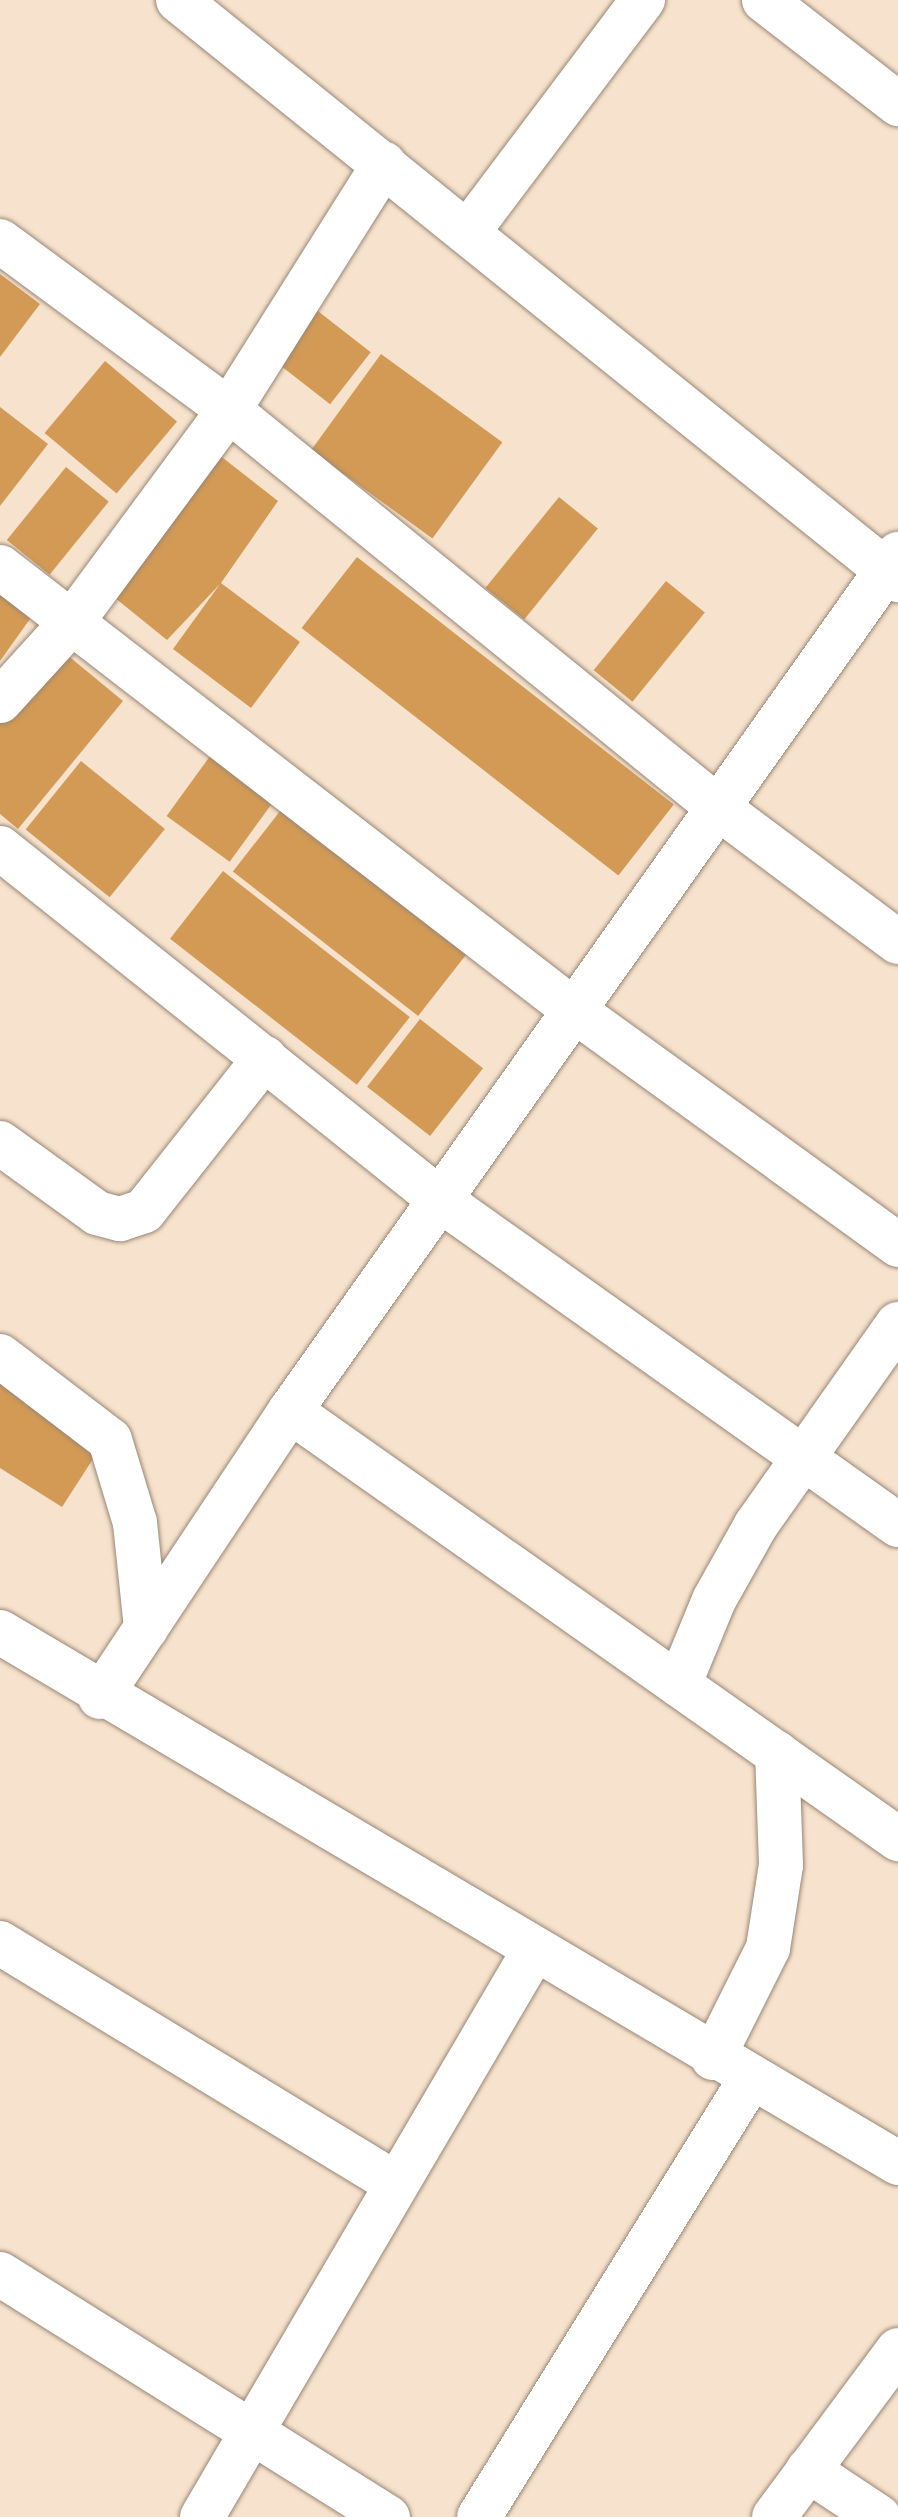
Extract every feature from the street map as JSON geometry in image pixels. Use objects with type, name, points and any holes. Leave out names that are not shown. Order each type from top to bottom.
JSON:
[{"type":"street","points":[[100,1697],[290,1411],[443,1202],[575,1011],[894,568],[178,0]]},
{"type":"street","points":[[468,232],[643,0]]},
{"type":"street","points":[[764,0],[898,104]]},
{"type":"street","points":[[0,701],[72,622],[229,410],[384,164]]},
{"type":"street","points":[[0,241],[229,410],[720,809],[898,942]]},
{"type":"street","points":[[0,567],[575,1011],[898,1245]]},
{"type":"street","points":[[0,848],[443,1202],[898,1525]]},
{"type":"street","points":[[0,1143],[97,1213],[120,1219],[144,1211],[265,1058]]},
{"type":"street","points":[[679,1685],[714,1600],[800,1456],[898,1324]]},
{"type":"street","points":[[0,1356],[110,1440],[135,1523],[146,1628]]},
{"type":"street","points":[[290,1411],[898,1839]]},
{"type":"street","points":[[0,1632],[100,1697],[750,2080],[898,2163]]},
{"type":"street","points":[[713,2058],[768,1948],[781,1865],[777,1753]]},
{"type":"street","points":[[0,1943],[397,2184]]},
{"type":"street","points":[[202,2517],[533,1952]]},
{"type":"street","points":[[479,2517],[750,2080]]},
{"type":"street","points":[[0,2274],[388,2517]]},
{"type":"street","points":[[774,2517],[898,2350]]},
{"type":"street","points":[[808,2470],[879,2517]]},
{"type":"building","points":[[0,274],[40,304],[0,357]]},
{"type":"building","points":[[314,308],[371,352],[330,404],[273,360]]},
{"type":"building","points":[[381,354],[502,442],[432,538],[311,450]]},
{"type":"building","points":[[105,361],[177,421],[117,493],[45,433]]},
{"type":"building","points":[[0,407],[48,444],[0,506]]},
{"type":"building","points":[[214,451],[278,501],[221,583],[300,642],[251,708],[173,649],[220,584],[167,640],[104,589]]},
{"type":"building","points":[[66,467],[109,502],[50,575],[7,540]]},
{"type":"building","points":[[559,497],[598,528],[524,619],[485,588]]},
{"type":"building","points":[[357,557],[674,804],[618,875],[302,628]]},
{"type":"building","points":[[666,581],[705,612],[632,702],[594,670]]},
{"type":"building","points":[[0,587],[35,612],[0,661]]},
{"type":"building","points":[[60,649],[123,701],[18,829],[0,814],[0,722]]},
{"type":"building","points":[[213,752],[276,798],[230,862],[167,816]]},
{"type":"building","points":[[81,761],[165,829],[110,897],[26,829]]},
{"type":"building","points":[[284,806],[469,951],[418,1016],[233,871]]},
{"type":"building","points":[[223,871],[410,1017],[357,1085],[170,939]]},
{"type":"building","points":[[420,1019],[483,1068],[430,1136],[367,1087]]},
{"type":"building","points":[[0,1365],[102,1445],[62,1507],[0,1468]]}]
